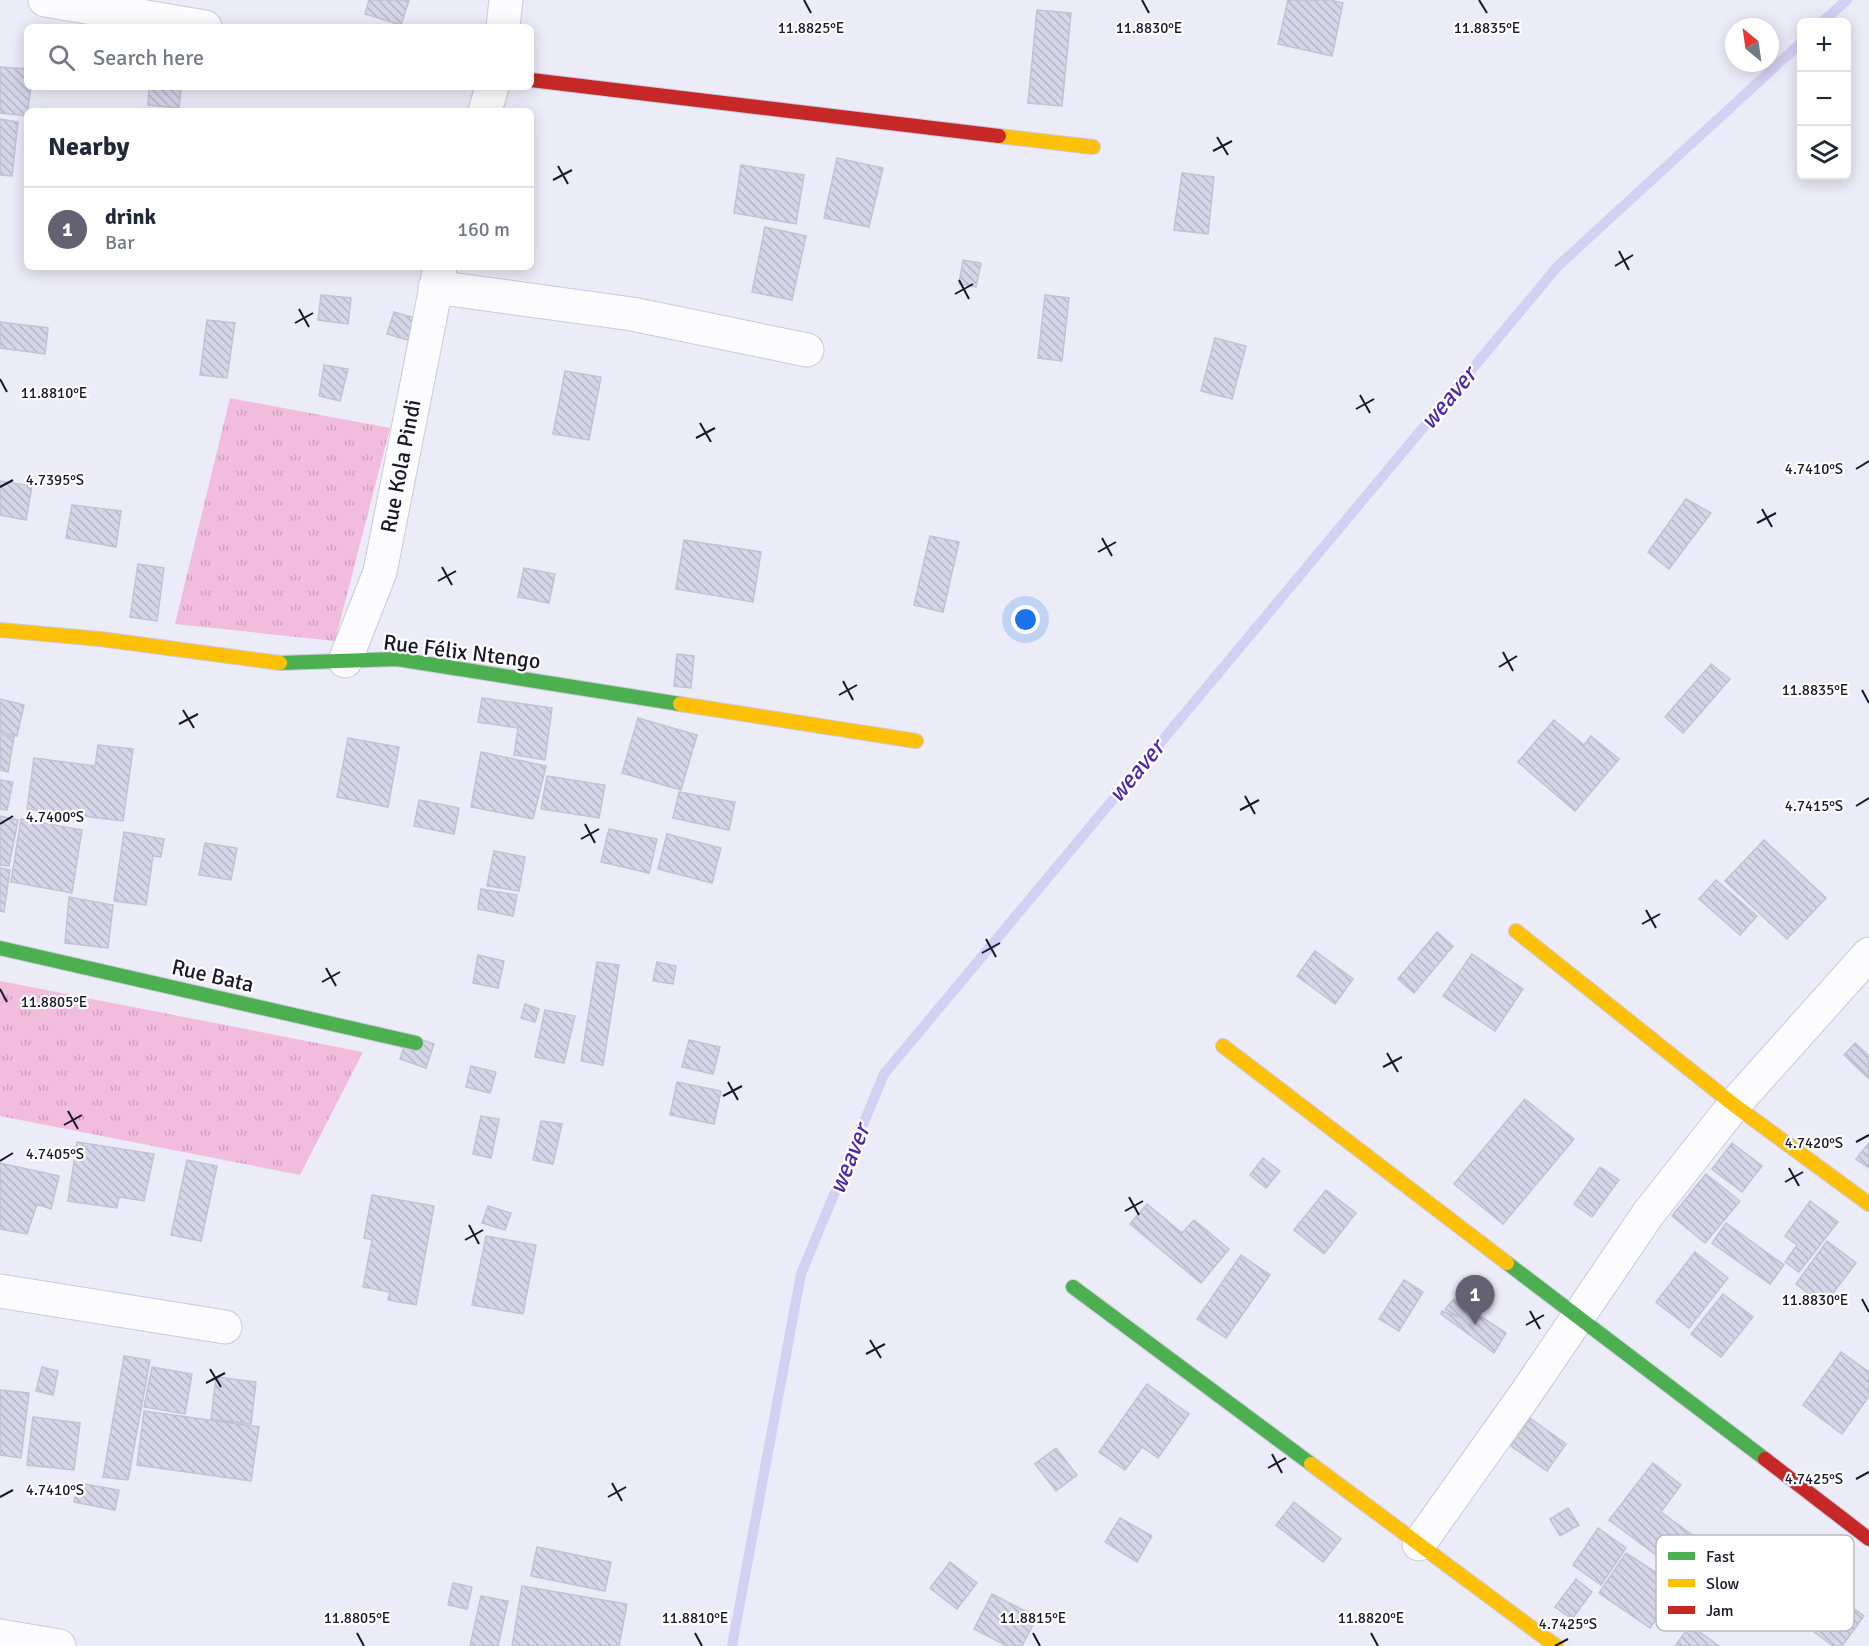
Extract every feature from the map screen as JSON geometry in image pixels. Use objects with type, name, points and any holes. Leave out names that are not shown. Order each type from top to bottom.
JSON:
[{"type":"street","points":[[45,0],[130,6],[194,24]]},
{"type":"street","points":[[502,24],[506,0]]},
{"type":"street","points":[[534,80],[1093,147]]},
{"type":"street","points":[[486,108],[491,90]]},
{"type":"street","points":[[438,277],[807,350]]},
{"type":"street","name":"Rue Kola Pindi","points":[[345,661],[380,572],[438,277]]},
{"type":"street","name":"Rue Félix Ntengo","points":[[0,630],[100,639],[270,663],[397,659],[916,741]]},
{"type":"street","points":[[1516,931],[1734,1105],[1869,1204]]},
{"type":"street","name":"Rue Bata","points":[[0,948],[417,1043]]},
{"type":"street","points":[[1419,1544],[1579,1317],[1648,1214],[1734,1105],[1869,954]]},
{"type":"street","points":[[1222,1046],[1869,1539]]},
{"type":"street","points":[[1073,1287],[1556,1646]]},
{"type":"street","points":[[0,1291],[225,1327]]},
{"type":"street","points":[[0,1636],[59,1646]]},
{"type":"green space","points":[[230,398],[390,428],[335,641],[175,624]]},
{"type":"green space","points":[[0,981],[363,1052],[300,1175],[0,1116]]},
{"type":"building","points":[[369,0],[409,0],[401,24],[365,14]]},
{"type":"building","points":[[1288,0],[1329,0],[1343,3],[1332,56],[1278,44]]},
{"type":"building","points":[[1037,10],[1071,13],[1062,106],[1028,103]]},
{"type":"building","points":[[0,67],[24,69],[24,90],[31,90],[28,108],[24,108],[24,116],[0,113]]},
{"type":"building","points":[[149,90],[181,90],[179,108],[148,105]]},
{"type":"building","points":[[0,119],[18,122],[12,176],[0,175]]},
{"type":"building","points":[[837,158],[883,168],[869,227],[824,218]]},
{"type":"building","points":[[741,165],[804,175],[796,224],[734,213]]},
{"type":"building","points":[[1182,173],[1214,177],[1208,234],[1174,230]]},
{"type":"building","points":[[765,227],[806,236],[792,300],[752,292]]},
{"type":"building","points":[[963,260],[981,263],[976,287],[959,284]]},
{"type":"building","points":[[321,295],[351,298],[348,324],[318,320]]},
{"type":"building","points":[[1045,295],[1069,298],[1062,361],[1038,358]]},
{"type":"building","points":[[394,312],[415,318],[408,340],[387,334]]},
{"type":"building","points":[[207,320],[235,323],[227,378],[200,375]]},
{"type":"building","points":[[0,322],[48,328],[45,354],[0,348]]},
{"type":"building","points":[[1215,338],[1246,346],[1232,399],[1201,391]]},
{"type":"building","points":[[324,365],[348,369],[340,401],[319,396]]},
{"type":"building","points":[[565,371],[601,377],[589,440],[553,434]]},
{"type":"building","points":[[0,481],[32,486],[26,520],[0,515]]},
{"type":"building","points":[[1686,499],[1711,513],[1669,569],[1648,552]]},
{"type":"building","points":[[72,505],[121,511],[116,547],[66,538]]},
{"type":"building","points":[[930,536],[959,542],[943,612],[914,605]]},
{"type":"building","points":[[684,540],[761,552],[753,602],[676,589]]},
{"type":"building","points":[[138,564],[164,568],[157,621],[130,617]]},
{"type":"building","points":[[524,568],[555,574],[549,603],[518,597]]},
{"type":"building","points":[[677,654],[694,656],[691,688],[674,686]]},
{"type":"building","points":[[1711,664],[1730,679],[1683,733],[1665,717]]},
{"type":"building","points":[[482,698],[552,708],[545,760],[514,755],[518,728],[478,722]]},
{"type":"building","points":[[0,699],[24,705],[17,736],[0,732]]},
{"type":"building","points":[[638,718],[697,735],[681,790],[622,773]]},
{"type":"building","points":[[1554,720],[1584,745],[1591,736],[1619,759],[1575,811],[1518,762]]},
{"type":"building","points":[[0,734],[14,737],[8,772],[0,770]]},
{"type":"building","points":[[348,738],[399,747],[388,807],[337,797]]},
{"type":"building","points":[[98,745],[133,749],[123,821],[27,809],[34,758],[95,766]]},
{"type":"building","points":[[481,752],[546,766],[533,819],[471,807]]},
{"type":"building","points":[[547,776],[605,785],[599,818],[541,809]]},
{"type":"building","points":[[0,780],[13,782],[7,810],[0,809]]},
{"type":"building","points":[[679,792],[735,802],[729,830],[673,818]]},
{"type":"building","points":[[419,800],[459,808],[454,834],[414,826]]},
{"type":"building","points":[[0,816],[18,820],[9,866],[0,865]]},
{"type":"building","points":[[21,819],[82,830],[72,893],[11,882]]},
{"type":"building","points":[[609,829],[657,839],[649,873],[601,862]]},
{"type":"building","points":[[124,832],[164,839],[161,857],[153,856],[146,905],[114,901]]},
{"type":"building","points":[[667,834],[721,848],[712,883],[658,869]]},
{"type":"building","points":[[1764,840],[1826,898],[1787,939],[1725,881]]},
{"type":"building","points":[[205,843],[237,848],[231,880],[199,875]]},
{"type":"building","points":[[494,851],[525,857],[519,891],[487,886]]},
{"type":"building","points":[[0,868],[10,870],[4,912],[0,911]]},
{"type":"building","points":[[1716,880],[1757,916],[1740,935],[1699,899]]},
{"type":"building","points":[[481,889],[517,895],[513,916],[478,909]]},
{"type":"building","points":[[69,897],[113,905],[108,948],[65,943]]},
{"type":"building","points":[[1437,932],[1453,946],[1414,993],[1398,979]]},
{"type":"building","points":[[1315,951],[1353,979],[1335,1004],[1297,976]]},
{"type":"building","points":[[1472,954],[1523,989],[1495,1031],[1443,996]]},
{"type":"building","points":[[478,955],[504,961],[498,988],[473,983]]},
{"type":"building","points":[[597,962],[619,965],[603,1065],[581,1061]]},
{"type":"building","points":[[657,962],[676,966],[673,984],[653,981]]},
{"type":"building","points":[[525,1004],[539,1009],[535,1022],[521,1018]]},
{"type":"building","points":[[545,1010],[575,1016],[564,1063],[535,1057]]},
{"type":"building","points":[[408,1035],[434,1044],[426,1068],[400,1059]]},
{"type":"building","points":[[689,1040],[720,1047],[713,1074],[682,1067]]},
{"type":"building","points":[[1855,1043],[1869,1056],[1868,1078],[1844,1055]]},
{"type":"building","points":[[471,1066],[496,1072],[490,1093],[466,1087]]},
{"type":"building","points":[[677,1082],[721,1091],[714,1124],[670,1115]]},
{"type":"building","points":[[1525,1099],[1574,1139],[1503,1224],[1454,1184]]},
{"type":"building","points":[[481,1116],[499,1119],[491,1158],[473,1154]]},
{"type":"building","points":[[541,1121],[562,1124],[553,1164],[533,1160]]},
{"type":"building","points":[[77,1142],[154,1154],[144,1201],[119,1197],[117,1208],[68,1201]]},
{"type":"building","points":[[1732,1143],[1762,1166],[1742,1192],[1712,1169]]},
{"type":"building","points":[[1869,1143],[1869,1168],[1856,1159]]},
{"type":"building","points":[[1263,1158],[1280,1171],[1266,1188],[1250,1175]]},
{"type":"building","points":[[187,1160],[217,1166],[201,1241],[171,1235]]},
{"type":"building","points":[[0,1163],[59,1176],[51,1209],[37,1204],[27,1234],[0,1229]]},
{"type":"building","points":[[1600,1167],[1619,1180],[1592,1217],[1574,1204]]},
{"type":"building","points":[[1706,1174],[1740,1201],[1705,1243],[1672,1216]]},
{"type":"building","points":[[1326,1190],[1356,1213],[1324,1254],[1294,1230]]},
{"type":"building","points":[[372,1195],[434,1206],[416,1305],[388,1300],[390,1292],[363,1287],[372,1240],[364,1238]]},
{"type":"building","points":[[1810,1201],[1838,1222],[1799,1272],[1785,1262],[1797,1245],[1785,1236]]},
{"type":"building","points":[[1147,1204],[1182,1233],[1194,1220],[1229,1249],[1201,1283],[1130,1224]]},
{"type":"building","points":[[488,1206],[511,1213],[505,1230],[482,1223]]},
{"type":"building","points":[[1726,1223],[1784,1265],[1770,1284],[1712,1243]]},
{"type":"building","points":[[486,1236],[536,1245],[523,1314],[472,1305]]},
{"type":"building","points":[[1827,1241],[1856,1263],[1824,1305],[1796,1284]]},
{"type":"building","points":[[1695,1252],[1728,1278],[1689,1328],[1656,1302]]},
{"type":"building","points":[[1241,1255],[1270,1275],[1226,1338],[1197,1319]]},
{"type":"building","points":[[1404,1280],[1423,1292],[1399,1331],[1379,1319]]},
{"type":"building","points":[[1723,1294],[1753,1317],[1721,1357],[1691,1334]]},
{"type":"building","points":[[1454,1299],[1506,1333],[1494,1353],[1441,1314],[1442,1311],[1459,1317],[1445,1309]]},
{"type":"building","points":[[1841,1352],[1869,1372],[1869,1396],[1842,1434],[1803,1405]]},
{"type":"building","points":[[124,1356],[150,1360],[128,1480],[103,1477]]},
{"type":"building","points":[[42,1367],[58,1371],[53,1395],[36,1391]]},
{"type":"building","points":[[152,1367],[192,1374],[185,1414],[144,1407]]},
{"type":"building","points":[[216,1377],[256,1382],[251,1424],[211,1419]]},
{"type":"building","points":[[1147,1384],[1189,1414],[1158,1458],[1142,1447],[1125,1470],[1099,1452]]},
{"type":"building","points":[[0,1390],[29,1393],[21,1458],[0,1455]]},
{"type":"building","points":[[144,1411],[259,1427],[251,1481],[137,1465]]},
{"type":"building","points":[[33,1417],[80,1423],[74,1470],[27,1465]]},
{"type":"building","points":[[1530,1418],[1566,1444],[1547,1471],[1511,1446]]},
{"type":"building","points":[[1056,1448],[1077,1475],[1056,1491],[1035,1464]]},
{"type":"building","points":[[1653,1463],[1681,1485],[1661,1512],[1692,1535],[1656,1535],[1656,1555],[1609,1520]]},
{"type":"building","points":[[78,1483],[119,1490],[115,1510],[74,1502]]},
{"type":"building","points":[[1294,1502],[1341,1539],[1323,1562],[1276,1525]]},
{"type":"building","points":[[1568,1508],[1579,1525],[1560,1536],[1550,1519]]},
{"type":"building","points":[[1120,1518],[1152,1536],[1137,1562],[1105,1542]]},
{"type":"building","points":[[1598,1528],[1626,1548],[1601,1585],[1573,1565]]},
{"type":"building","points":[[537,1547],[611,1562],[605,1591],[531,1576]]},
{"type":"building","points":[[1626,1553],[1656,1573],[1656,1619],[1650,1628],[1599,1593]]},
{"type":"building","points":[[950,1562],[977,1583],[957,1609],[930,1588]]},
{"type":"building","points":[[1576,1579],[1592,1592],[1572,1619],[1555,1607]]},
{"type":"building","points":[[453,1583],[472,1587],[467,1609],[448,1605]]},
{"type":"building","points":[[522,1586],[627,1604],[619,1646],[512,1646]]},
{"type":"building","points":[[992,1594],[1037,1617],[1022,1646],[1007,1646],[974,1629]]},
{"type":"building","points":[[481,1596],[508,1601],[498,1646],[470,1646]]},
{"type":"building","points":[[1854,1609],[1864,1616],[1854,1630]]},
{"type":"building","points":[[1686,1631],[1698,1631],[1719,1646],[1675,1646]]},
{"type":"building","points":[[1813,1631],[1853,1631],[1842,1646],[1833,1646]]},
{"type":"waterway","name":"weaver","points":[[1827,18],[1847,0]]},
{"type":"waterway","name":"weaver","points":[[732,1646],[801,1274],[884,1074],[1558,266],[1797,47]]},
{"type":"traffic: fast","points":[[280,663],[397,659],[680,704]]},
{"type":"traffic: fast","points":[[0,948],[416,1043]]},
{"type":"traffic: fast","points":[[1507,1263],[1765,1459]]},
{"type":"traffic: fast","points":[[1073,1287],[1311,1464]]},
{"type":"traffic: slow","points":[[999,136],[1093,147]]},
{"type":"traffic: slow","points":[[0,630],[100,639],[280,663]]},
{"type":"traffic: slow","points":[[680,704],[916,741]]},
{"type":"traffic: slow","points":[[1516,931],[1734,1105],[1869,1204]]},
{"type":"traffic: slow","points":[[1223,1046],[1507,1263]]},
{"type":"traffic: slow","points":[[1311,1464],[1556,1646]]},
{"type":"traffic: jam","points":[[534,80],[999,136]]},
{"type":"traffic: jam","points":[[1765,1459],[1869,1539]]},
{"type":"place","name":"drink","points":[[1475,1325]]}]
